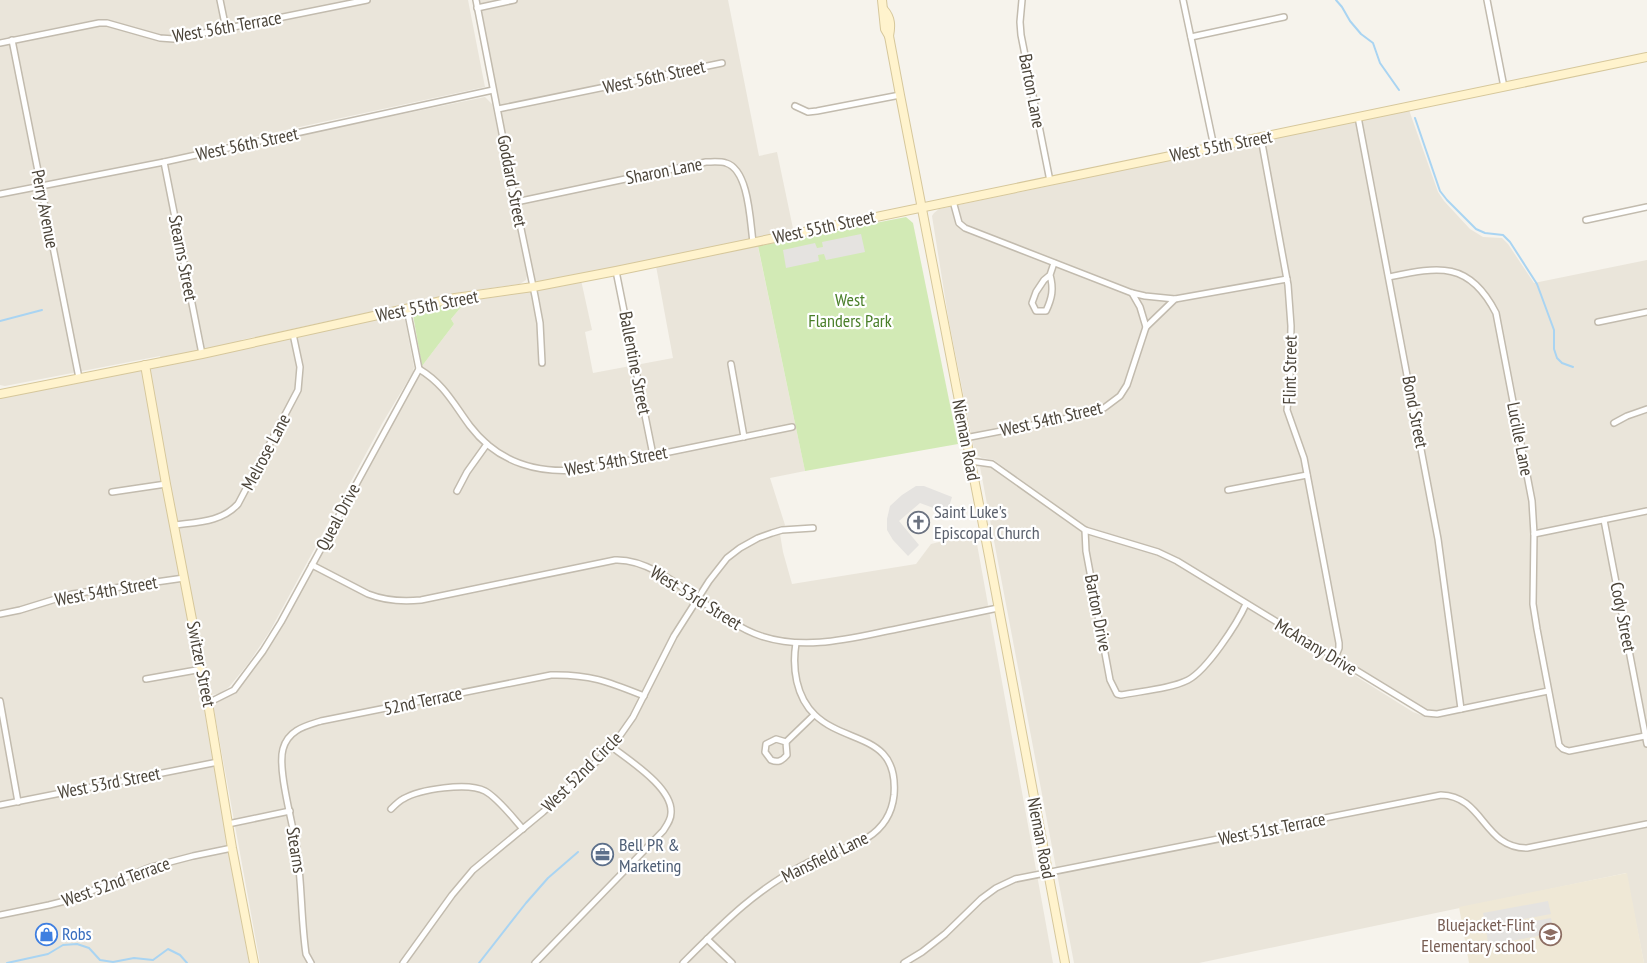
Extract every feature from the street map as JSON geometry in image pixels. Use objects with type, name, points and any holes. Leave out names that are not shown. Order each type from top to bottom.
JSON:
[{"type":"street","points":[[220,0],[226,29]]},
{"type":"street","name":"West 56th Terrace","points":[[0,43],[99,23],[107,23],[167,39],[367,0]]},
{"type":"street","name":"Goddard Street","points":[[476,0],[540,323],[542,363]]},
{"type":"street","points":[[478,8],[514,0]]},
{"type":"street","name":"Nieman Road","points":[[882,0],[885,29],[889,36],[922,206],[1065,963]]},
{"type":"street","name":"Barton Lane","points":[[1022,0],[1021,35],[1050,181]]},
{"type":"street","points":[[1183,0],[1214,147]]},
{"type":"street","points":[[1487,0],[1504,86]]},
{"type":"street","points":[[1191,37],[1284,17]]},
{"type":"street","name":"Perry Avenue","points":[[12,40],[79,378]]},
{"type":"street","name":"West 55th Street","points":[[0,394],[202,354],[455,298],[533,287],[616,271],[1647,57]]},
{"type":"street","name":"West 56th Street","points":[[498,109],[722,63]]},
{"type":"street","name":"West 56th Street","points":[[0,194],[164,162],[493,90]]},
{"type":"street","points":[[795,106],[808,112],[900,95]]},
{"type":"street","name":"Bond Street","points":[[1358,117],[1438,539],[1461,709]]},
{"type":"street","name":"Flint Street","points":[[1261,138],[1287,279],[1291,326],[1287,410],[1302,451],[1307,475],[1340,648],[1335,658]]},
{"type":"street","name":"Stearns Street","points":[[164,162],[202,354]]},
{"type":"street","name":"Sharon Lane","points":[[516,202],[706,162],[725,162],[736,168],[743,181],[753,242]]},
{"type":"street","points":[[953,201],[959,223],[965,228],[1132,293],[1175,299],[1287,279]]},
{"type":"street","points":[[1586,220],[1647,207]]},
{"type":"street","points":[[1050,275],[1044,280],[1032,303],[1036,311],[1046,311],[1051,301],[1052,284],[1050,275],[1054,263]]},
{"type":"street","name":"Lucille Lane","points":[[1389,277],[1427,269],[1442,269],[1464,277],[1475,284],[1490,302],[1498,322],[1532,501],[1534,534],[1533,604],[1548,691]]},
{"type":"street","name":"Ballentine Street","points":[[616,271],[652,455]]},
{"type":"street","points":[[1132,293],[1140,307],[1146,327]]},
{"type":"street","name":"West 54th Street","points":[[965,438],[1095,412],[1111,404],[1120,396],[1127,385],[1146,327],[1175,299]]},
{"type":"street","points":[[407,309],[419,369]]},
{"type":"street","points":[[1598,322],[1647,312]]},
{"type":"street","name":"Melrose Lane","points":[[175,525],[216,519],[226,515],[238,504],[298,390],[300,367],[293,334]]},
{"type":"street","points":[[731,364],[744,436]]},
{"type":"street","name":"Switzer Street","points":[[145,365],[202,669],[232,848],[254,963]]},
{"type":"street","name":"West 54th Street","points":[[419,369],[440,385],[451,397],[471,428],[487,444],[518,462],[533,468],[557,471],[586,469],[792,427]]},
{"type":"street","name":"Queal Drive","points":[[208,703],[234,690],[276,629],[419,369]]},
{"type":"street","points":[[1614,423],[1627,416],[1647,410]]},
{"type":"street","points":[[458,491],[467,472],[487,444]]},
{"type":"street","name":"McAnany Drive","points":[[970,461],[992,464],[1085,530],[1158,552],[1190,569],[1426,713],[1437,714],[1548,691]]},
{"type":"street","points":[[1228,490],[1307,475]]},
{"type":"street","points":[[112,492],[166,484]]},
{"type":"street","points":[[1534,534],[1647,511]]},
{"type":"street","name":"Cody Street","points":[[1604,520],[1647,744]]},
{"type":"street","name":"West 52nd Circle","points":[[403,963],[462,882],[486,858],[523,829],[594,766],[612,747],[633,718],[674,636],[715,572],[727,558],[740,548],[772,532],[813,528]]},
{"type":"street","name":"Barton Drive","points":[[1085,530],[1086,551],[1110,680],[1117,694],[1121,696],[1174,685],[1194,677],[1202,670],[1232,629],[1246,604]]},
{"type":"street","name":"West 53rd Street","points":[[312,565],[377,598],[401,602],[421,600],[614,560],[637,562],[652,568],[727,619],[747,630],[774,639],[796,643],[830,642],[998,608]]},
{"type":"street","name":"West 54th Street","points":[[0,614],[72,594],[184,578]]},
{"type":"street","name":"Mansfield Lane","points":[[683,963],[729,916],[768,886],[808,863],[875,834],[889,815],[895,785],[890,766],[884,755],[870,743],[828,725],[814,715],[802,695],[796,678],[794,663],[796,643]]},
{"type":"street","points":[[146,679],[202,669]]},
{"type":"street","name":"52nd Terrace","points":[[288,738],[296,730],[321,721],[562,674],[596,678],[644,696]]},
{"type":"street","points":[[1548,691],[1559,745],[1563,749],[1568,751],[1645,736]]},
{"type":"street","points":[[0,701],[18,802]]},
{"type":"street","points":[[786,742],[814,715]]},
{"type":"street","name":"Stearns","points":[[288,738],[283,747],[282,764],[301,882],[304,946],[311,963]]},
{"type":"street","points":[[776,739],[786,742],[787,751],[784,758],[774,762],[768,758],[765,752],[769,742],[776,739]]},
{"type":"street","points":[[535,963],[663,831],[669,822],[671,813],[670,802],[664,790],[612,747]]},
{"type":"street","name":"West 53rd Street","points":[[0,805],[218,762]]},
{"type":"street","points":[[391,809],[401,800],[414,795],[450,787],[474,787],[490,794],[523,829]]},
{"type":"street","name":"West 51st Terrace","points":[[904,963],[945,934],[981,899],[996,888],[1015,879],[1441,795],[1449,795],[1469,804],[1502,842],[1518,848],[1527,848],[1647,824]]},
{"type":"street","points":[[228,824],[290,811]]},
{"type":"street","name":"West 52nd Terrace","points":[[0,915],[49,906],[69,900],[151,867],[232,848]]},
{"type":"street","points":[[707,939],[732,963]]},
{"type":"shaded area","points":[[0,0],[468,0],[485,87],[202,148],[204,155],[485,97],[492,104],[527,276],[526,280],[520,284],[462,292],[241,340],[243,347],[398,315],[402,316],[405,320],[414,367],[413,372],[383,422],[270,631],[248,664],[229,687],[221,693],[202,697],[249,963],[0,963],[0,398],[162,364],[160,356],[5,386],[0,385],[0,46],[91,27],[90,21],[0,39]]},
{"type":"shaded area","points":[[479,0],[728,0],[759,156],[777,152],[795,238],[758,247],[805,471],[770,478],[785,525],[780,534],[792,584],[916,564],[931,544],[975,533],[1053,963],[260,963],[213,705],[233,694],[265,653],[417,380],[422,366],[454,324],[451,319],[467,300],[536,289]],"holes":[[[656,266],[673,358],[593,373],[585,332],[592,330],[581,280]]]},
{"type":"shaded area","points":[[1409,110],[1438,192],[1444,201],[1470,229],[1483,237],[1502,238],[1534,283],[1647,260],[1647,963],[1644,963],[1626,873],[1199,963],[1074,963],[980,467],[988,465],[993,467],[1076,528],[1098,537],[1147,551],[1178,565],[1413,712],[1421,715],[1419,706],[1197,570],[1164,551],[1085,526],[994,460],[982,458],[975,454],[949,322],[932,216],[939,209]]},
{"type":"shaded area","points":[[861,234],[865,252],[826,260],[824,254],[818,255],[819,261],[786,268],[783,250],[815,243],[817,248],[823,247],[822,242]]},
{"type":"shaded area","points":[[916,486],[924,486],[952,497],[947,513],[920,503],[899,521],[919,545],[908,556],[893,540],[887,530],[887,519],[890,506]]},
{"type":"shaded area","name":"Bluejacket-Flint Elementary school","points":[[1627,873],[1644,963],[1469,963],[1459,907]]},
{"type":"shaded area","points":[[1548,901],[1551,914],[1486,926],[1483,913]]},
{"type":"shaded area","points":[[1551,918],[1554,933],[1494,944],[1488,942],[1486,930]]},
{"type":"green space","name":"West Flanders Park","points":[[906,217],[913,223],[958,444],[805,471],[758,246]]},
{"type":"green space","points":[[467,300],[451,319],[454,324],[422,366],[413,315],[416,311]]},
{"type":"waterway","points":[[1336,0],[1361,34],[1373,43],[1380,63],[1399,90]]},
{"type":"waterway","points":[[1415,118],[1440,191],[1476,229],[1485,233],[1503,235],[1510,242],[1537,284],[1554,330],[1554,349],[1557,358],[1562,363],[1573,367]]},
{"type":"waterway","points":[[0,321],[42,310]]},
{"type":"waterway","points":[[479,963],[548,878],[578,852]]},
{"type":"waterway","points":[[7,963],[48,954],[63,945],[77,944],[89,948],[100,960],[113,962],[134,958],[153,960],[168,949],[180,955],[187,963]]},
{"type":"place","name":"Saint Luke's Episcopal Church","points":[[918,522]]},
{"type":"place","name":"Bell PR & Marketing","points":[[603,855]]},
{"type":"place","name":"Robs","points":[[46,934]]},
{"type":"place","name":"Bluejacket-Flint Elementary school","points":[[1551,935]]}]
